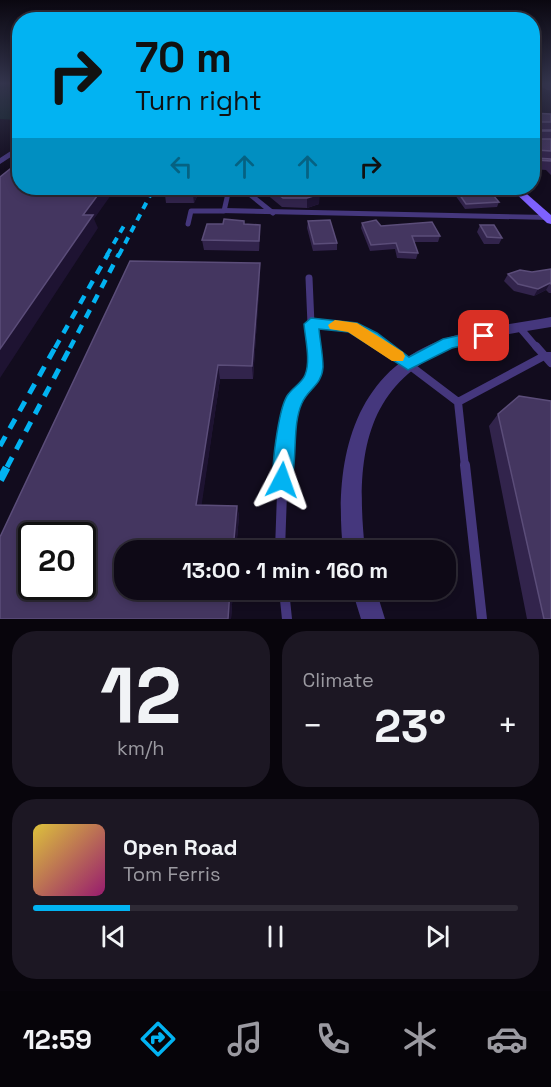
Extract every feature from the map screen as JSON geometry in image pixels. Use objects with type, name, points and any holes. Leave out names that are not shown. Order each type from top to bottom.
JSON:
[{"type":"main road","points":[[523,195],[550,219]]},
{"type":"street","points":[[224,211],[550,219]]},
{"type":"street","points":[[353,540],[350,500],[352,463],[368,411],[381,390],[408,364],[448,343],[551,322]]},
{"type":"street","points":[[367,600],[373,619]]},
{"type":"lane","points":[[188,224],[191,211],[224,211],[228,195]]},
{"type":"lane","points":[[251,195],[273,213]]},
{"type":"lane","points":[[280,540],[283,456],[294,400],[312,379],[315,368],[309,278]]},
{"type":"lane","points":[[311,324],[352,327],[372,337],[458,402],[482,619]]},
{"type":"lane","points":[[458,402],[549,358],[520,328]]},
{"type":"lane","points":[[285,600],[287,619]]},
{"type":"green space","points":[[0,112],[12,112],[12,120],[0,119]]},
{"type":"building","points":[[540,113],[551,114],[551,122],[540,122]]},
{"type":"building","points":[[540,139],[551,139],[551,151],[540,150]]},
{"type":"building","points":[[12,167],[12,195],[98,195],[83,215],[93,215],[0,349],[0,177]]},
{"type":"building","points":[[279,195],[317,195],[307,198],[283,198]]},
{"type":"building","points":[[460,195],[493,195],[499,202],[466,204]]},
{"type":"building","points":[[224,219],[260,225],[259,241],[202,240],[207,224],[223,224]]},
{"type":"building","points":[[330,220],[337,243],[314,244],[308,221]]},
{"type":"building","points":[[376,220],[381,226],[432,222],[440,236],[412,236],[418,253],[399,252],[396,243],[371,245],[362,223]]},
{"type":"building","points":[[480,225],[494,225],[502,238],[487,237]]},
{"type":"building","points":[[130,261],[260,263],[252,366],[218,365],[196,505],[237,506],[234,540],[114,540],[114,600],[229,600],[228,619],[0,619],[0,537]]},
{"type":"building","points":[[551,269],[551,284],[538,289],[518,284],[508,274],[520,270],[532,272]]},
{"type":"building","points":[[519,396],[551,401],[551,619],[544,619],[498,414]]},
{"type":"railway","points":[[119,255],[150,195]]},
{"type":"railway","points":[[107,255],[125,224]]},
{"type":"railway","points":[[55,348],[108,254]]},
{"type":"railway","points":[[70,348],[119,254]]},
{"type":"railway","points":[[0,446],[56,346]]},
{"type":"railway","points":[[7,467],[71,346]]},
{"type":"railway","points":[[0,480],[8,465]]},
{"type":"slow traffic","points":[[335,325],[352,327],[372,337],[397,356]]},
{"type":"route","points":[[282,480],[283,456],[294,400],[312,379],[315,368],[311,324],[352,327],[372,337],[408,364],[448,343],[484,336]]}]
